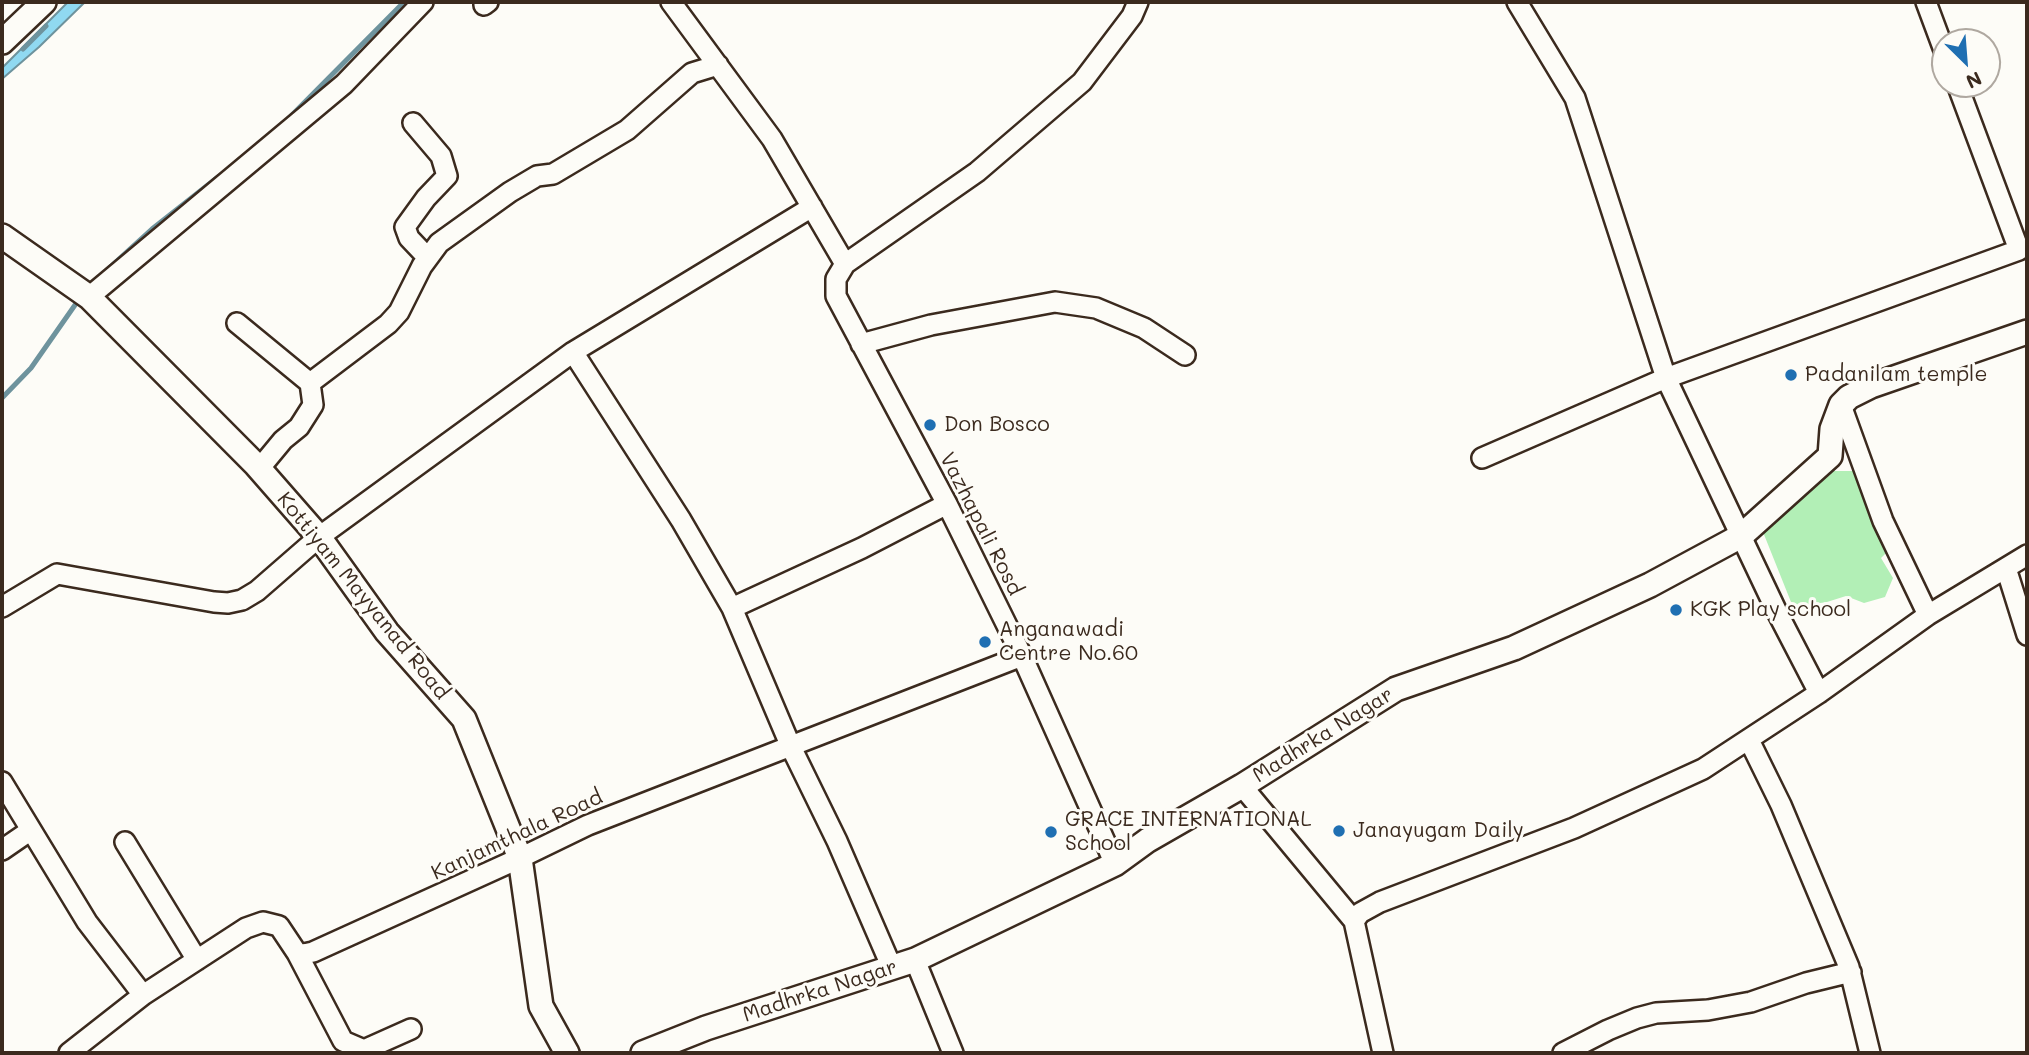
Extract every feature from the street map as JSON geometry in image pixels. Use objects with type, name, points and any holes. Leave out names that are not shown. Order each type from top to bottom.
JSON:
[{"type":"street","points":[[2,42],[44,2]]},
{"type":"street","points":[[89,297],[344,84],[423,2]]},
{"type":"street","points":[[671,2],[772,139],[845,264],[977,172],[1082,82],[1132,16],[1138,2]]},
{"type":"street","points":[[1517,2],[1575,98],[1665,378],[1777,612],[1819,693]]},
{"type":"street","points":[[1926,2],[1936,28]]},
{"type":"street","points":[[310,383],[388,324],[399,312],[439,243],[510,192],[537,176],[553,174],[627,130],[692,73],[718,65]]},
{"type":"street","points":[[1482,458],[1665,378],[2023,249],[1963,98]]},
{"type":"street","points":[[413,123],[441,156],[447,176],[426,198],[405,227],[409,238],[428,258]]},
{"type":"street","points":[[2,607],[57,574],[228,603],[242,600],[257,592],[319,537],[573,352],[811,207]]},
{"type":"street","name":"Kottiyam Mayyanad Road","points":[[2,236],[89,297],[259,469],[319,537],[387,632],[464,719],[520,858],[541,1006],[567,1053]]},
{"type":"street","name":"Vazhapali Rosd","points":[[845,264],[836,279],[836,296],[947,503],[1022,656],[1115,864]]},
{"type":"street","points":[[862,344],[930,325],[1055,302],[1096,308],[1144,328],[1185,355]]},
{"type":"street","points":[[237,323],[310,383],[313,405],[299,427],[283,440],[259,469]]},
{"type":"street","points":[[1928,615],[1883,521],[1840,405],[1849,397],[1871,386],[2027,332]]},
{"type":"street","points":[[573,352],[681,520],[732,608],[791,747],[837,841],[892,968]]},
{"type":"street","name":"Madhrka Nagar","points":[[643,1053],[706,1028],[915,960],[1115,864],[1148,840],[1242,786],[1396,689],[1514,648],[1650,585],[1741,536],[1830,456],[1832,429],[1840,405]]},
{"type":"street","points":[[732,608],[862,548],[947,503]]},
{"type":"street","points":[[1354,921],[1360,913],[1380,902],[1574,828],[1703,769],[1819,693],[1928,615],[2027,555]]},
{"type":"street","points":[[2007,568],[2027,635]]},
{"type":"street","name":"Kanjamthala Road","points":[[297,953],[304,954],[326,947],[588,825],[1022,656]]},
{"type":"street","points":[[1749,740],[1781,805],[1851,972],[1870,1053]]},
{"type":"street","points":[[2,782],[87,922],[144,995]]},
{"type":"street","points":[[1242,786],[1354,921],[1383,1053]]},
{"type":"street","points":[[2,850],[31,830]]},
{"type":"street","points":[[125,842],[197,960]]},
{"type":"street","points":[[69,1053],[144,995],[246,928],[263,922],[279,926],[297,953],[343,1041],[364,1050],[411,1029]]},
{"type":"street","points":[[915,960],[953,1053]]},
{"type":"street","points":[[1563,1053],[1637,1018],[1656,1013],[1708,1010],[1751,1002],[1806,983],[1851,972]]},
{"type":"green space","points":[[1826,471],[1856,471],[1888,551],[1881,558],[1893,578],[1885,597],[1864,603],[1846,596],[1793,607],[1761,527]]},
{"type":"water","points":[[68,2],[85,2],[2,79],[2,68]]},
{"type":"waterway","points":[[287,120],[404,2]]},
{"type":"waterway","points":[[23,49],[46,26]]},
{"type":"waterway","points":[[97,279],[152,229],[218,177]]},
{"type":"waterway","points":[[2,398],[31,368],[75,305]]},
{"type":"place","name":"Padanilam temple","points":[[1791,375]]},
{"type":"place","name":"Don Bosco","points":[[930,425]]},
{"type":"place","name":"KGK Play school","points":[[1676,610]]},
{"type":"place","name":"Anganawadi Centre No.60","points":[[985,642]]},
{"type":"place","name":"Janayugam Daily","points":[[1339,831]]},
{"type":"place","name":"GRACE INTERNATIONAL School","points":[[1051,832]]}]
